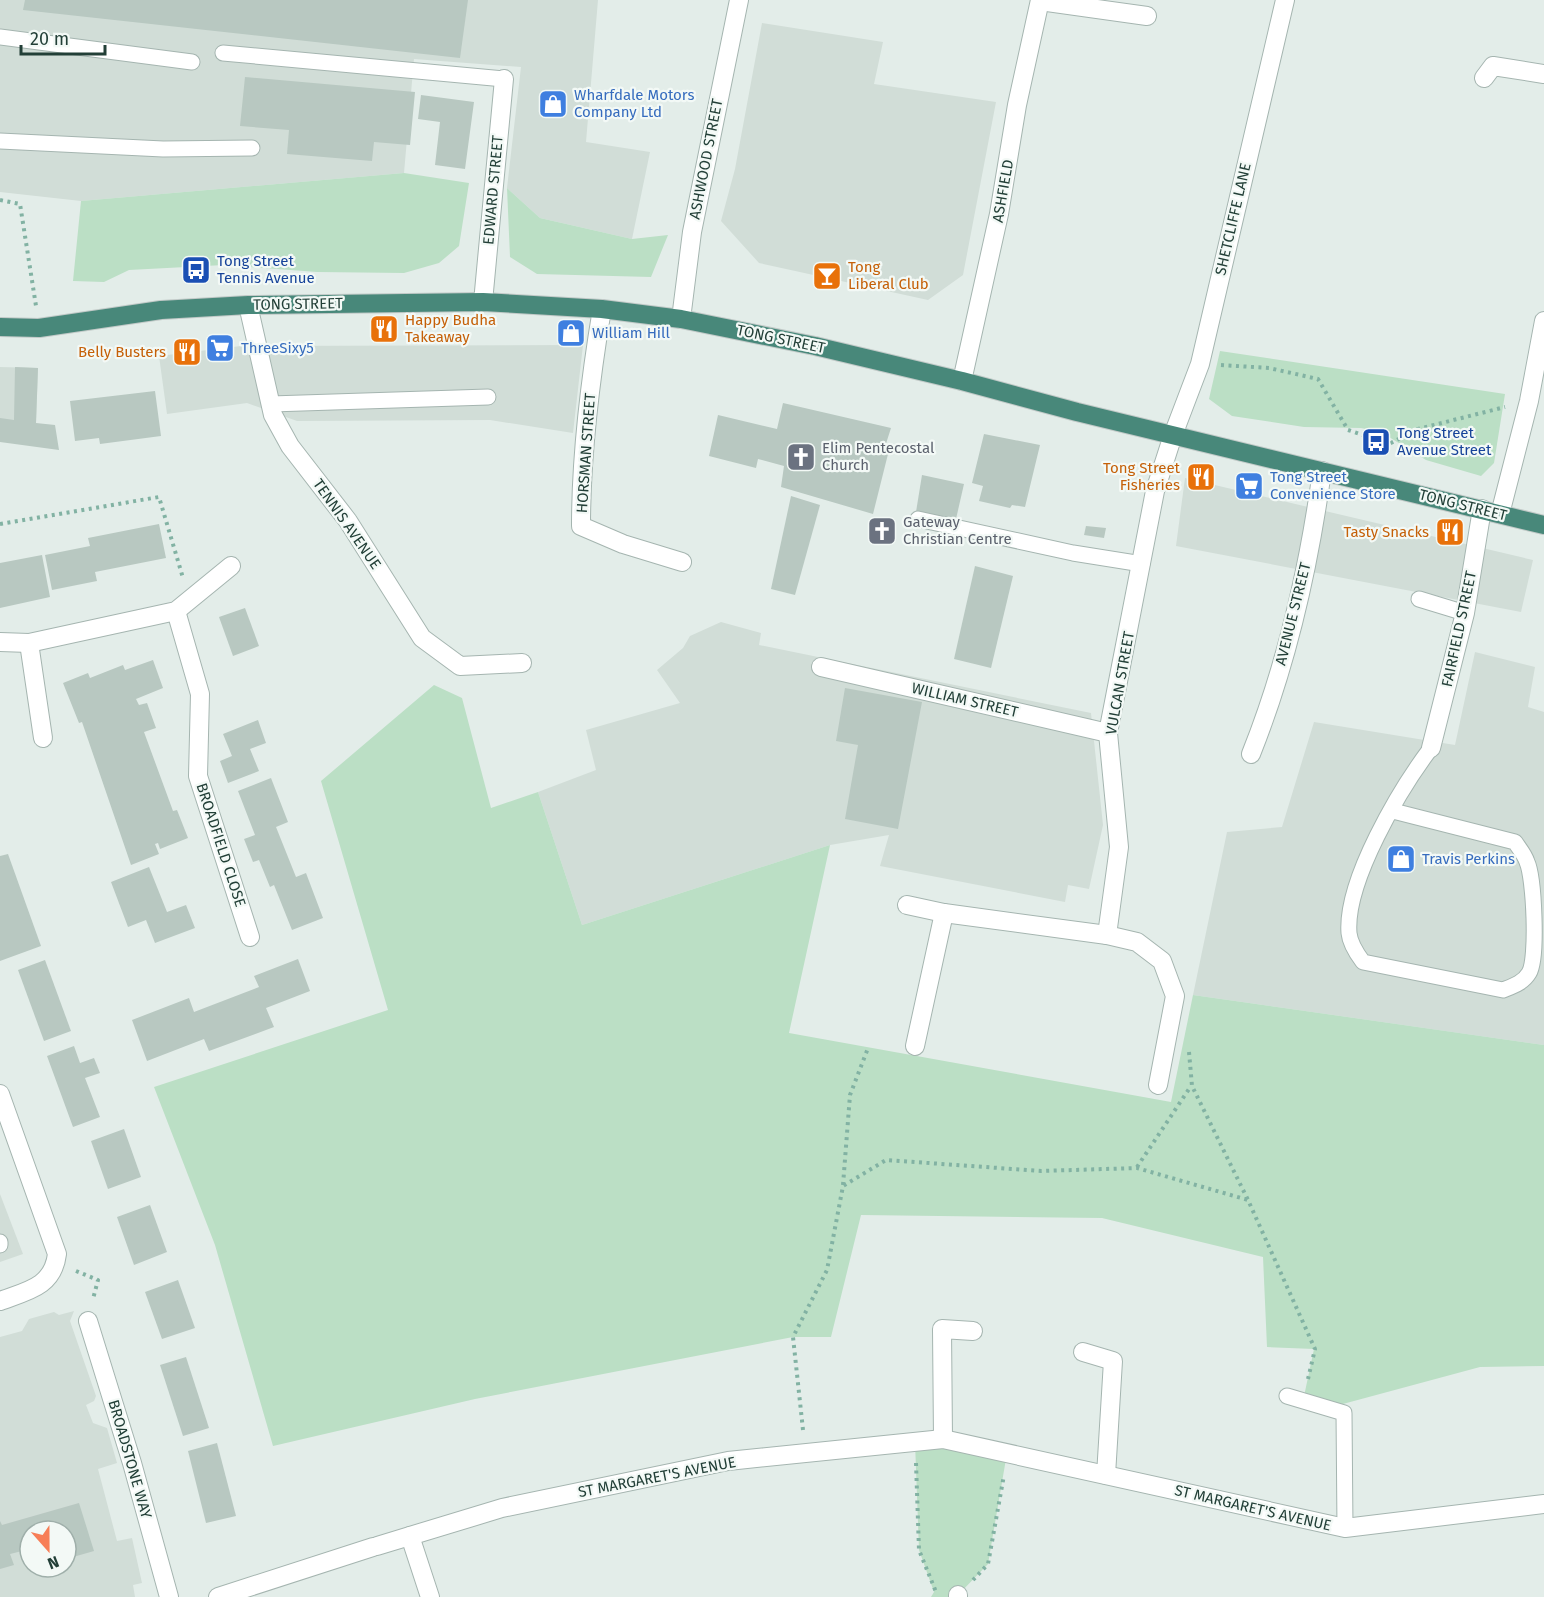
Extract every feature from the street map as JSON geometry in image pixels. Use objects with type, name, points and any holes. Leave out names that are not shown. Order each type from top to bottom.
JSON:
[{"type":"highway","name":"TONG STREET","points":[[0,327],[39,328],[161,310],[248,304],[483,302],[602,309],[681,319],[815,346],[962,381],[1544,525]]},
{"type":"street","name":"ASHWOOD STREET","points":[[681,319],[696,209],[739,0]]},
{"type":"street","name":"SHETCLIFFE LANE","points":[[1173,435],[1200,364],[1286,0]]},
{"type":"street","points":[[1040,1],[1147,16]]},
{"type":"street","name":"ASHFIELD","points":[[962,381],[999,214],[1017,105],[1040,1]]},
{"type":"street","points":[[1484,78],[1492,66],[1544,75]]},
{"type":"street","name":"EDWARD STREET","points":[[483,302],[504,79]]},
{"type":"street","name":"TENNIS AVENUE","points":[[248,304],[273,415],[290,446],[348,521],[422,638],[460,666],[522,663]]},
{"type":"street","name":"HORSMAN STREET","points":[[602,309],[591,373],[581,492],[581,526],[623,544],[682,562]]},
{"type":"street","points":[[1500,514],[1529,401],[1544,321]]},
{"type":"street","name":"VULCAN STREET","points":[[1107,935],[1119,847],[1108,733],[1155,491],[1173,435]]},
{"type":"street","name":"AVENUE STREET","points":[[1251,754],[1272,702],[1314,527],[1322,471]]},
{"type":"street","name":"FAIRFIELD STREET","points":[[1431,748],[1466,613],[1482,509]]},
{"type":"street","points":[[0,642],[29,643],[183,606],[231,566]]},
{"type":"street","name":"BROADFIELD CLOSE","points":[[183,606],[200,694],[198,776],[250,937]]},
{"type":"street","points":[[29,643],[43,738]]},
{"type":"street","name":"WILLIAM STREET","points":[[821,667],[1108,733]]},
{"type":"street","points":[[907,905],[944,913],[1107,935],[1137,942],[1162,961],[1175,996],[1158,1085]]},
{"type":"street","points":[[915,1046],[944,913]]},
{"type":"street","points":[[0,1094],[55,1244],[56,1263],[52,1273],[39,1287],[0,1301]]},
{"type":"street","name":"BROADSTONE WAY","points":[[88,1321],[132,1463],[169,1597]]},
{"type":"street","points":[[943,1439],[942,1329],[973,1331]]},
{"type":"street","points":[[1083,1352],[1113,1360],[1106,1475]]},
{"type":"street","name":"ST MARGARET'S AVENUE","points":[[218,1597],[502,1508],[728,1461],[943,1439],[1345,1528],[1544,1504]]},
{"type":"street","points":[[410,1536],[430,1597]]},
{"type":"lane","points":[[0,37],[192,62]]},
{"type":"lane","points":[[223,53],[504,79]]},
{"type":"lane","points":[[0,141],[163,148],[252,148]]},
{"type":"lane","points":[[271,404],[488,397]]},
{"type":"lane","points":[[918,519],[1073,553],[1142,564]]},
{"type":"lane","points":[[1419,598],[1466,613]]},
{"type":"lane","points":[[1393,811],[1515,842],[1528,862],[1533,906],[1534,952],[1530,972],[1519,984],[1503,990],[1363,962],[1349,935],[1349,912],[1369,853],[1384,821],[1393,811],[1416,768],[1431,748]]},
{"type":"lane","points":[[1287,1396],[1344,1413],[1345,1528]]},
{"type":"path","points":[[0,200],[20,204],[39,328]]},
{"type":"path","points":[[1200,364],[1269,368],[1318,379],[1348,430],[1389,444],[1418,429],[1529,401]]},
{"type":"path","points":[[0,524],[159,497],[183,606]]},
{"type":"path","points":[[806,1453],[794,1337],[827,1270],[843,1186],[850,1095],[868,1048]]},
{"type":"path","points":[[1189,1050],[1192,1086],[1248,1200],[1315,1349],[1303,1401]]},
{"type":"path","points":[[1137,1168],[1192,1086]]},
{"type":"path","points":[[843,1186],[886,1160],[1041,1171],[1137,1168],[1248,1200]]},
{"type":"path","points":[[56,1263],[98,1280],[88,1321]]},
{"type":"path","points":[[915,1442],[919,1550],[934,1592],[958,1596],[988,1564],[1007,1454]]},
{"type":"shaded area","points":[[0,0],[598,0],[586,142],[650,152],[632,239],[540,218],[507,188],[521,67],[414,59],[404,173],[81,201],[0,192]]},
{"type":"shaded area","points":[[762,23],[883,42],[874,84],[996,102],[963,275],[928,300],[759,263],[721,221],[735,169]]},
{"type":"shaded area","points":[[583,345],[573,433],[490,420],[297,421],[247,403],[167,414],[159,356],[241,346]]},
{"type":"shaded area","points":[[0,367],[38,368],[36,423],[22,421],[0,442]]},
{"type":"shaded area","points":[[1185,478],[1533,560],[1521,612],[1176,546]]},
{"type":"shaded area","points":[[721,622],[761,633],[759,645],[1091,713],[1103,825],[1089,889],[1068,885],[1065,902],[880,866],[889,835],[830,845],[582,925],[538,792],[596,770],[586,730],[680,703],[657,670],[683,648],[690,636]]},
{"type":"shaded area","points":[[1475,652],[1535,667],[1528,707],[1544,712],[1544,1045],[1193,995],[1227,832],[1282,827],[1314,722],[1455,745]]},
{"type":"shaded area","points":[[0,1194],[23,1254],[0,1262]]},
{"type":"shaded area","points":[[74,1311],[70,1321],[96,1396],[94,1401],[86,1405],[93,1423],[107,1428],[117,1463],[98,1469],[117,1541],[132,1538],[142,1583],[133,1585],[135,1597],[0,1597],[0,1337],[22,1331],[29,1319],[54,1312],[59,1315]]},
{"type":"green space","points":[[404,173],[469,183],[459,246],[439,263],[404,273],[317,272],[224,265],[129,270],[104,282],[73,281],[81,201]]},
{"type":"green space","points":[[507,188],[540,218],[632,239],[668,235],[651,277],[537,274],[510,257]]},
{"type":"green space","points":[[1220,351],[1505,394],[1494,463],[1481,476],[1426,460],[1381,432],[1361,428],[1304,427],[1232,416],[1209,399]]},
{"type":"green space","points":[[434,685],[462,698],[491,808],[538,792],[582,925],[830,845],[789,1033],[1171,1102],[1193,995],[1544,1045],[1544,1366],[1480,1367],[1328,1408],[1303,1401],[1314,1349],[1267,1347],[1263,1257],[1102,1218],[861,1215],[831,1337],[793,1337],[475,1399],[273,1446],[215,1245],[154,1087],[388,1010],[321,781]]},
{"type":"green space","points":[[915,1442],[1007,1453],[988,1564],[958,1597],[931,1597],[934,1592],[919,1550]]},
{"type":"building","points":[[25,0],[468,0],[460,58],[23,10]]},
{"type":"building","points":[[245,77],[415,92],[410,145],[374,142],[372,161],[287,154],[289,130],[240,126]]},
{"type":"building","points":[[421,95],[474,102],[465,169],[435,165],[440,122],[418,119]]},
{"type":"building","points":[[15,367],[38,368],[36,423],[55,425],[59,450],[0,442],[0,418],[14,420]]},
{"type":"building","points":[[155,391],[161,436],[100,444],[99,438],[75,441],[70,401]]},
{"type":"building","name":"Elim Pentecostal Church","points":[[783,403],[891,428],[883,453],[888,454],[873,514],[781,487],[784,466],[758,459],[756,468],[709,456],[718,415],[777,429]]},
{"type":"building","points":[[984,434],[1040,445],[1025,507],[1012,505],[1010,508],[979,501],[983,486],[972,483]]},
{"type":"building","points":[[922,475],[964,484],[956,519],[916,512]]},
{"type":"building","points":[[791,496],[820,505],[795,595],[771,589]]},
{"type":"building","points":[[159,524],[166,558],[95,572],[97,581],[52,590],[45,555],[90,546],[88,538]]},
{"type":"building","points":[[1086,526],[1106,528],[1104,538],[1084,535]]},
{"type":"building","points":[[42,555],[50,597],[0,608],[0,563]]},
{"type":"building","points":[[975,566],[1013,576],[991,668],[954,659]]},
{"type":"building","points":[[245,608],[259,646],[233,656],[219,617]]},
{"type":"building","points":[[153,660],[163,688],[136,699],[139,705],[147,703],[156,728],[144,732],[173,811],[177,810],[188,838],[160,849],[158,843],[155,844],[159,854],[131,865],[82,722],[79,723],[63,683],[88,673],[90,678],[123,665],[125,670]]},
{"type":"building","points":[[845,688],[922,702],[898,829],[845,819],[858,745],[836,741]]},
{"type":"building","points":[[258,720],[266,743],[250,749],[259,771],[228,783],[220,761],[232,756],[223,734]]},
{"type":"building","points":[[271,778],[288,822],[276,827],[296,877],[306,873],[323,918],[292,930],[274,885],[270,887],[259,860],[253,862],[244,839],[255,835],[238,791]]},
{"type":"building","points":[[8,854],[41,946],[0,961],[0,856]]},
{"type":"building","points":[[149,867],[167,912],[186,905],[195,928],[155,943],[146,920],[128,927],[111,882]]},
{"type":"building","points":[[298,959],[310,991],[266,1008],[274,1027],[209,1051],[204,1039],[147,1061],[132,1020],[189,998],[194,1012],[259,987],[254,976]]},
{"type":"building","points":[[45,960],[71,1031],[44,1041],[18,970]]},
{"type":"building","points":[[74,1046],[80,1063],[94,1058],[100,1073],[85,1078],[100,1117],[73,1127],[47,1056]]},
{"type":"building","points":[[124,1129],[141,1177],[108,1189],[91,1141]]},
{"type":"building","points":[[150,1205],[167,1252],[134,1265],[117,1217]]},
{"type":"building","points":[[178,1280],[195,1328],[162,1339],[145,1292]]},
{"type":"building","points":[[186,1357],[209,1428],[183,1436],[160,1365]]},
{"type":"building","points":[[217,1443],[236,1516],[206,1523],[188,1451]]},
{"type":"building","points":[[79,1503],[94,1551],[78,1556],[78,1519],[23,1519]]},
{"type":"building","points":[[18,1520],[18,1552],[10,1554],[14,1565],[0,1569],[0,1521],[2,1525]]},
{"type":"place","name":"Wharfdale Motors Company Ltd","points":[[553,104]]},
{"type":"place","name":"Tong Street Tennis Avenue","points":[[196,270]]},
{"type":"place","name":"Tong Liberal Club","points":[[827,276]]},
{"type":"place","name":"Happy Budha Takeaway","points":[[384,329]]},
{"type":"place","name":"William Hill","points":[[571,333]]},
{"type":"place","name":"ThreeSixy5","points":[[220,348]]},
{"type":"place","name":"Belly Busters","points":[[187,352]]},
{"type":"place","name":"Tong Street Avenue Street","points":[[1376,442]]},
{"type":"place","name":"Elim Pentecostal Church","points":[[801,457]]},
{"type":"place","name":"Tong Street Fisheries","points":[[1201,477]]},
{"type":"place","name":"Tong Street Convenience Store","points":[[1249,486]]},
{"type":"place","name":"Gateway Christian Centre","points":[[882,531]]},
{"type":"place","name":"Tasty Snacks","points":[[1450,532]]},
{"type":"place","name":"Travis Perkins","points":[[1401,859]]}]
